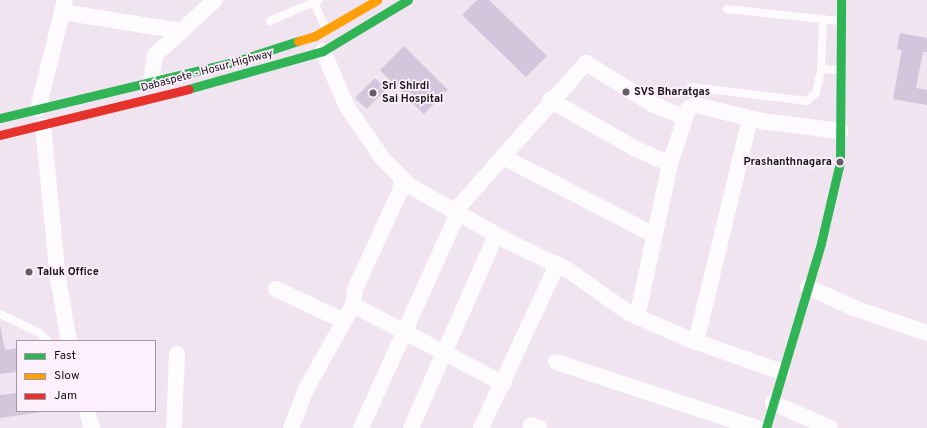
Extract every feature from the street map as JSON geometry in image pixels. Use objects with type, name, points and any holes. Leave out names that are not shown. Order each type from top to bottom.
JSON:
[{"type":"main road","name":"Dabaspete - Hosur Highway","points":[[0,118],[237,61],[315,36],[376,0]]},
{"type":"main road","name":"Dabaspete - Hosur Highway","points":[[0,135],[43,126],[323,51],[408,0]]},
{"type":"main road","points":[[766,428],[808,287],[840,162],[841,0]]},
{"type":"main road","points":[[315,36],[323,51]]},
{"type":"street","points":[[151,82],[155,55],[214,0]]},
{"type":"street","points":[[38,109],[63,6],[181,31]]},
{"type":"street","points":[[323,51],[346,107],[402,179],[496,235],[557,265],[637,317],[696,342],[782,372]]},
{"type":"street","points":[[361,428],[406,331],[456,212],[550,100],[586,63],[652,104],[684,117]]},
{"type":"street","points":[[550,100],[636,150],[670,164]]},
{"type":"street","points":[[637,317],[670,164],[688,108],[696,105],[750,118],[840,131]]},
{"type":"street","points":[[696,342],[750,118]]},
{"type":"street","points":[[43,126],[58,278],[69,340]]},
{"type":"street","points":[[503,157],[654,235]]},
{"type":"street","points":[[291,428],[305,392],[353,305],[355,289],[400,191],[402,179]]},
{"type":"street","points":[[411,428],[496,235]]},
{"type":"street","points":[[481,428],[504,384],[557,265]]},
{"type":"street","points":[[808,287],[854,308],[927,332]]},
{"type":"street","points":[[276,289],[344,321]]},
{"type":"street","points":[[353,305],[406,331],[504,384]]},
{"type":"street","points":[[174,428],[177,354]]},
{"type":"street","points":[[556,362],[758,428]]},
{"type":"street","points":[[773,403],[830,428]]},
{"type":"street","points":[[87,412],[92,428]]},
{"type":"lane","points":[[270,20],[316,1],[326,29]]},
{"type":"lane","points":[[727,9],[842,22]]},
{"type":"lane","points":[[691,87],[808,101],[816,93],[821,69],[823,19]]},
{"type":"lane","points":[[821,69],[841,70]]},
{"type":"lane","points":[[0,314],[40,333],[47,340]]},
{"type":"building","points":[[477,0],[489,0],[547,56],[526,77],[462,15]]},
{"type":"building","points":[[900,33],[927,38],[927,52],[923,52],[916,88],[927,90],[927,105],[893,99],[902,50],[897,49]]},
{"type":"building","points":[[404,46],[448,90],[424,114],[380,70]]},
{"type":"building","points":[[375,78],[386,89],[367,109],[355,98]]},
{"type":"building","points":[[0,324],[5,350],[16,348],[16,372],[0,374]]},
{"type":"building","points":[[16,393],[16,412],[41,412],[0,418],[0,395]]},
{"type":"traffic: fast","points":[[188,89],[323,51],[408,0]]},
{"type":"traffic: fast","points":[[766,428],[821,243],[840,162],[841,0]]},
{"type":"traffic: fast","points":[[0,118],[237,61],[298,41]]},
{"type":"traffic: slow","points":[[298,41],[315,36],[377,0]]},
{"type":"traffic: jam","points":[[0,135],[188,89]]},
{"type":"place","name":"SVS Bharatgas","points":[[626,92]]},
{"type":"place","name":"Sri Shirdi Sai Hospital","points":[[373,93]]},
{"type":"place","name":"Prashanthnagara","points":[[840,162]]},
{"type":"place","name":"Taluk Office","points":[[29,272]]}]
